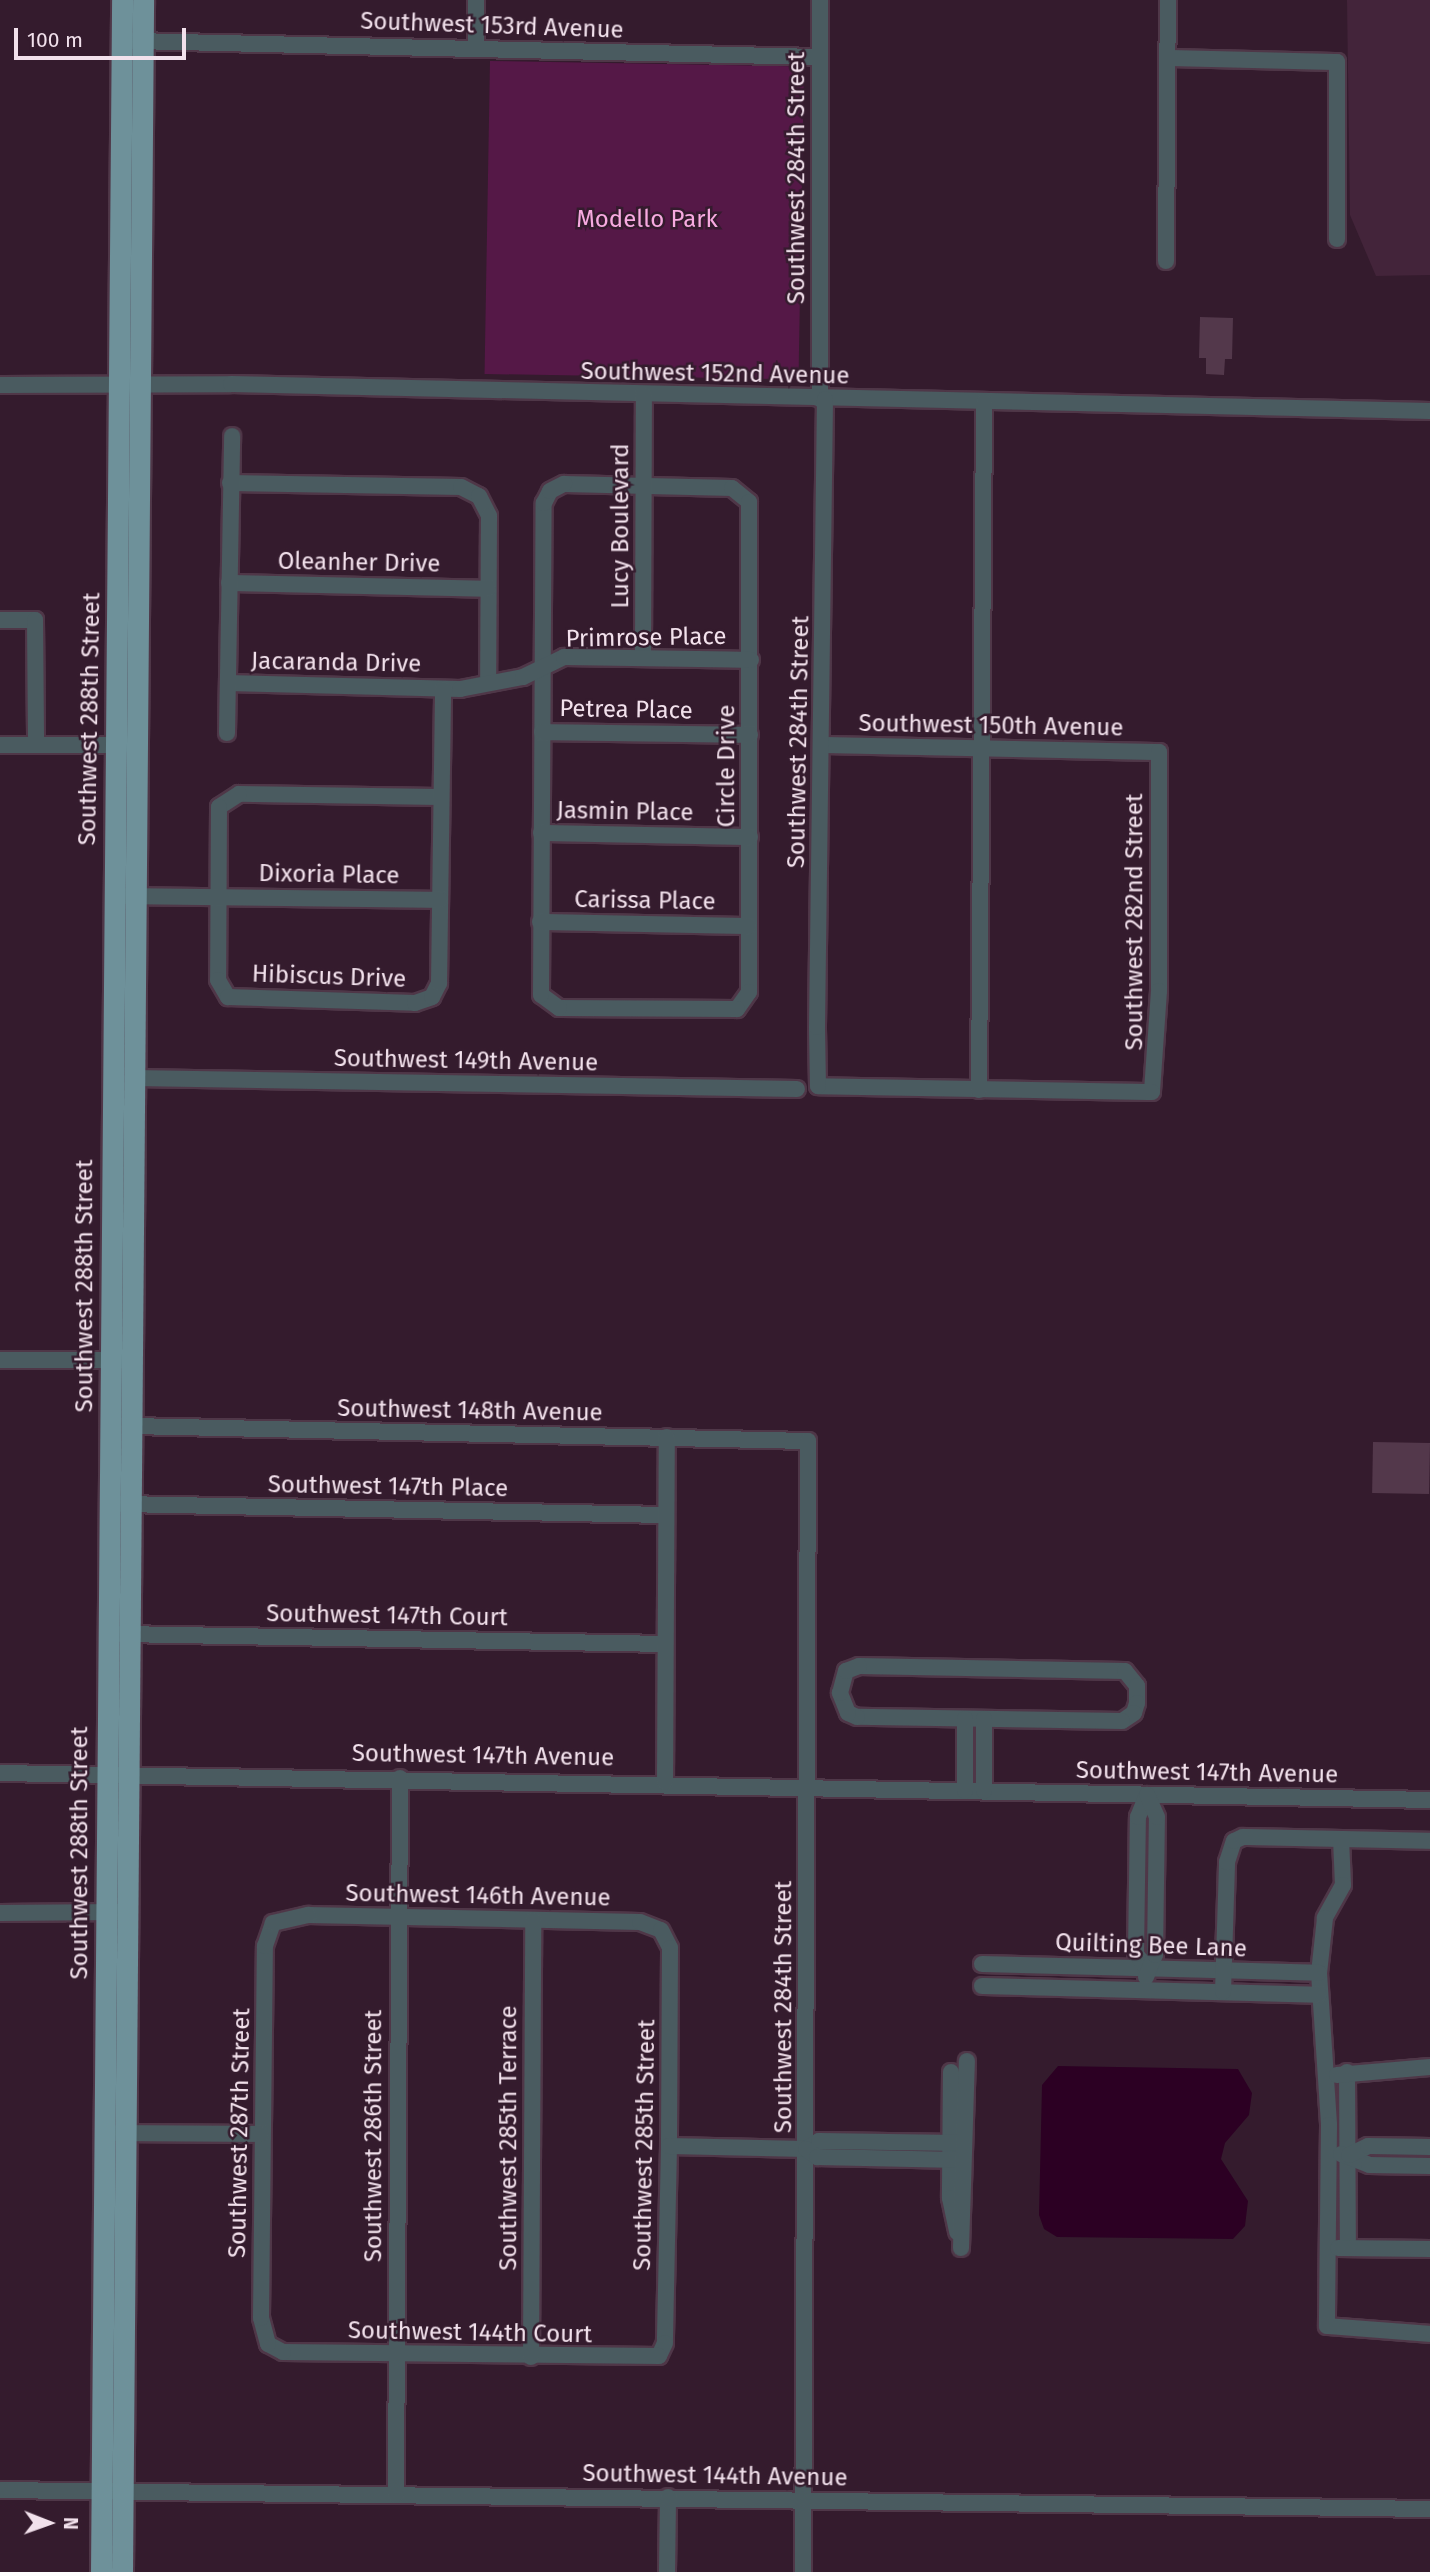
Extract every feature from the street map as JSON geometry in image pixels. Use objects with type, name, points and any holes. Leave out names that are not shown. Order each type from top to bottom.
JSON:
[{"type":"main road","name":"Southwest 288th Street","points":[[101,2572],[112,2489],[126,2133],[131,1426],[121,1360],[125,896],[137,746],[130,384],[131,188],[121,41],[122,0]]},
{"type":"main road","name":"Southwest 288th Street","points":[[131,188],[143,41],[143,0]]},
{"type":"main road","name":"Southwest 288th Street","points":[[122,2572],[112,2489],[104,2133],[109,1504],[121,1360],[134,1077],[116,745],[130,384]]},
{"type":"street","points":[[476,0],[476,46]]},
{"type":"street","name":"Southwest 284th Street","points":[[820,0],[822,399],[818,1086],[979,1090]]},
{"type":"street","points":[[1166,261],[1168,0]]},
{"type":"street","name":"Southwest 153rd Avenue","points":[[121,41],[476,46],[481,53],[820,57]]},
{"type":"street","points":[[1168,58],[1337,62],[1337,239]]},
{"type":"street","name":"Southwest 152nd Avenue","points":[[0,385],[130,384],[1430,411]]},
{"type":"street","name":"Lucy Boulevard","points":[[643,657],[644,395]]},
{"type":"street","points":[[979,1090],[984,402]]},
{"type":"street","points":[[227,733],[232,436]]},
{"type":"street","points":[[230,483],[470,490],[489,516],[488,683]]},
{"type":"street","name":"Circle Drive","points":[[564,484],[645,486],[732,488],[749,502],[751,660],[748,992],[737,1009],[572,1009],[552,1006],[541,995],[542,668],[546,497],[564,484]]},
{"type":"street","name":"Oleanher Drive","points":[[229,583],[488,589]]},
{"type":"street","points":[[0,620],[34,620],[36,745]]},
{"type":"street","name":"Primrose Place","points":[[542,668],[564,657],[751,660]]},
{"type":"street","points":[[443,688],[488,683],[542,668]]},
{"type":"street","name":"Jacaranda Drive","points":[[228,683],[443,688]]},
{"type":"street","name":"Hibiscus Drive","points":[[438,797],[239,794],[219,807],[218,980],[228,997],[415,1003],[432,997],[439,983],[438,797],[443,688]]},
{"type":"street","name":"Petrea Place","points":[[542,732],[750,735]]},
{"type":"street","points":[[0,745],[137,746]]},
{"type":"street","name":"Southwest 150th Avenue","points":[[821,745],[1159,752]]},
{"type":"street","name":"Southwest 282nd Street","points":[[979,1090],[1152,1092],[1157,1082],[1159,991],[1159,752]]},
{"type":"street","name":"Jasmin Place","points":[[541,833],[750,837]]},
{"type":"street","name":"Dixoria Place","points":[[125,896],[440,900]]},
{"type":"street","name":"Carissa Place","points":[[541,922],[749,926]]},
{"type":"street","name":"Southwest 149th Avenue","points":[[134,1077],[797,1089]]},
{"type":"street","points":[[0,1360],[121,1360]]},
{"type":"street","name":"Southwest 148th Avenue","points":[[131,1426],[808,1441]]},
{"type":"street","points":[[665,1782],[667,1437]]},
{"type":"street","name":"Southwest 284th Street","points":[[803,2572],[808,1441]]},
{"type":"street","name":"Southwest 147th Place","points":[[109,1504],[666,1515]]},
{"type":"street","name":"Southwest 147th Court","points":[[108,1634],[665,1644]]},
{"type":"street","name":"Southwest 147th Avenue","points":[[859,1666],[1125,1671],[1137,1686],[1134,1713],[1122,1721],[984,1719],[857,1717],[841,1702],[841,1680],[859,1666]]},
{"type":"street","points":[[965,1719],[965,1791]]},
{"type":"street","points":[[984,1719],[984,1791]]},
{"type":"street","name":"Southwest 147th Avenue","points":[[0,1773],[128,1771],[1430,1800]]},
{"type":"street","name":"Southwest 286th Street","points":[[396,2495],[400,1778]]},
{"type":"street","points":[[1146,1990],[1147,1969],[1155,1955],[1157,1817],[1147,1794]]},
{"type":"street","points":[[1223,1992],[1227,1861],[1234,1841],[1243,1837],[1430,1841]]},
{"type":"street","points":[[1341,1839],[1343,1885],[1325,1918],[1319,1995],[1329,2154],[1327,2326],[1430,2334]]},
{"type":"street","points":[[0,1913],[127,1912]]},
{"type":"street","name":"Southwest 146th Avenue","points":[[273,1923],[308,1915],[640,1922],[661,1930],[670,1948]]},
{"type":"street","name":"Southwest 285th Terrace","points":[[531,2357],[533,1920]]},
{"type":"street","name":"Southwest 287th Street","points":[[268,2344],[261,2318],[261,2134],[265,1946],[273,1923]]},
{"type":"street","name":"Southwest 285th Street","points":[[665,2343],[670,1948]]},
{"type":"street","name":"Quilting Bee Lane","points":[[982,1964],[1320,1973]]},
{"type":"street","name":"Quilting Bee Lane","points":[[982,1986],[1319,1995]]},
{"type":"street","points":[[806,2149],[817,2157],[957,2160],[967,2062]]},
{"type":"street","points":[[1325,2078],[1347,2072],[1430,2067]]},
{"type":"street","points":[[951,2071],[958,2143]]},
{"type":"street","points":[[1347,2072],[1348,2248]]},
{"type":"street","points":[[104,2133],[261,2134]]},
{"type":"street","points":[[669,2146],[806,2149],[819,2141],[958,2143]]},
{"type":"street","points":[[1349,2155],[1368,2146],[1430,2147]]},
{"type":"street","points":[[1329,2154],[1349,2155],[1369,2165],[1430,2166]]},
{"type":"street","points":[[1328,2248],[1430,2249]]},
{"type":"street","name":"Southwest 144th Court","points":[[268,2344],[283,2352],[641,2360],[659,2356],[665,2343]]},
{"type":"street","name":"Southwest 144th Avenue","points":[[0,2490],[112,2489],[1430,2509]]},
{"type":"street","points":[[667,2572],[668,2497]]},
{"type":"shaded area","points":[[1347,0],[1430,0],[1430,275],[1376,276],[1350,215]]},
{"type":"shaded area","points":[[1058,2066],[1238,2069],[1252,2093],[1249,2115],[1225,2143],[1221,2159],[1248,2201],[1245,2226],[1233,2239],[1057,2237],[1044,2229],[1039,2215],[1042,2085]]},
{"type":"green space","name":"Modello Park","points":[[490,61],[804,66],[798,379],[485,374]]},
{"type":"building","points":[[1200,317],[1233,318],[1232,359],[1225,359],[1224,375],[1206,374],[1206,358],[1199,358]]},
{"type":"building","points":[[1373,1442],[1430,1443],[1429,1494],[1372,1493]]}]
